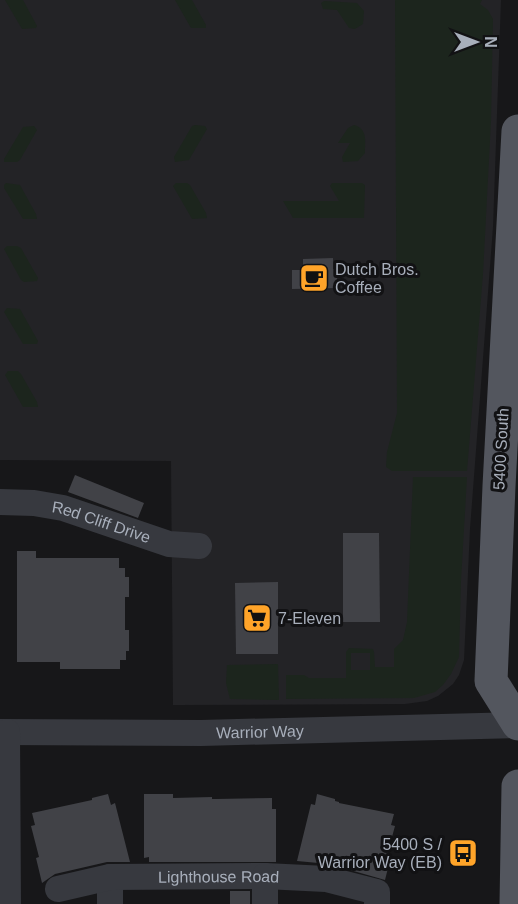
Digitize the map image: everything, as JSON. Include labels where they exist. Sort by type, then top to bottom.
[{"type":"main road","name":"5400 South","points":[[518,131],[491,681],[518,724]]},
{"type":"main road","points":[[516,904],[518,786]]},
{"type":"street","name":"Red Cliff Drive","points":[[0,502],[34,503],[63,508],[169,544],[199,546]]},
{"type":"street","name":"Warrior Way","points":[[4,732],[213,732],[518,724]]},
{"type":"street","points":[[4,732],[8,904]]},
{"type":"street","points":[[265,876],[265,904]]},
{"type":"street","name":"Lighthouse Road","points":[[58,889],[110,877],[265,876],[326,879],[377,898]]},
{"type":"street","points":[[110,877],[110,904]]},
{"type":"shaded area","points":[[0,0],[501,0],[493,227],[470,529],[464,660],[453,684],[438,696],[427,701],[405,704],[173,705],[171,461],[0,460]]},
{"type":"shaded area","points":[[5,0],[23,0],[36,28],[22,29]]},
{"type":"shaded area","points":[[175,0],[192,0],[206,28],[191,28]]},
{"type":"shaded area","points":[[395,0],[482,0],[480,4],[488,10],[493,19],[491,121],[483,274],[467,471],[392,471],[386,467],[387,452],[397,413]]},
{"type":"shaded area","points":[[324,1],[357,3],[364,11],[363,24],[355,29],[349,28],[337,10],[323,9],[321,3]]},
{"type":"shaded area","points":[[354,125],[364,132],[365,153],[358,161],[343,162],[342,157],[350,143],[338,143],[348,128]]},
{"type":"shaded area","points":[[34,126],[37,130],[20,160],[4,162],[23,127]]},
{"type":"shaded area","points":[[192,126],[205,126],[207,129],[189,160],[175,162],[174,157]]},
{"type":"shaded area","points":[[6,183],[20,185],[37,219],[23,219],[4,188]]},
{"type":"shaded area","points":[[176,183],[190,185],[207,218],[192,219],[173,186]]},
{"type":"shaded area","points":[[332,183],[362,183],[365,185],[364,218],[293,218],[283,201],[339,201],[330,186]]},
{"type":"shaded area","points":[[7,246],[21,248],[38,278],[37,281],[24,282],[21,280],[4,249]]},
{"type":"shaded area","points":[[7,308],[20,309],[38,341],[37,344],[23,344],[4,312]]},
{"type":"shaded area","points":[[8,371],[18,371],[21,374],[38,407],[23,407],[5,375]]},
{"type":"shaded area","points":[[413,477],[467,477],[459,657],[443,685],[435,692],[414,698],[286,699],[286,675],[304,675],[309,678],[346,678],[346,652],[349,648],[373,649],[375,667],[394,667],[394,649],[403,640],[407,622]],"holes":[[[351,653],[370,653],[370,670],[351,670]]]},
{"type":"shaded area","points":[[278,664],[279,700],[230,699],[226,683],[227,665]]},
{"type":"building","name":"Dutch Bros. Coffee","points":[[333,258],[333,269],[337,269],[337,288],[292,289],[292,270],[303,270],[303,259]]},
{"type":"building","points":[[75,475],[144,503],[138,518],[68,492]]},
{"type":"building","name":"7-Eleven","points":[[343,533],[379,533],[380,622],[343,622]]},
{"type":"building","points":[[17,551],[36,551],[36,558],[119,558],[119,568],[125,568],[125,577],[129,577],[129,597],[125,597],[125,630],[129,630],[129,651],[126,651],[126,660],[120,660],[120,669],[60,669],[60,662],[17,662]]},
{"type":"building","name":"7-Eleven","points":[[278,582],[278,654],[236,654],[235,583]]},
{"type":"building","points":[[108,794],[111,805],[115,803],[130,862],[107,862],[55,874],[42,883],[36,858],[39,857],[31,826],[35,825],[32,813],[92,800],[92,798]]},
{"type":"building","points":[[144,794],[173,794],[173,798],[272,798],[272,809],[276,809],[276,862],[149,862],[149,857],[144,858]]},
{"type":"building","points":[[317,794],[335,799],[339,803],[394,814],[391,825],[395,826],[386,859],[390,860],[385,880],[329,864],[297,861],[311,804],[315,805]]},
{"type":"building","points":[[230,891],[250,891],[250,904],[230,904]]},
{"type":"place","name":"Dutch Bros. Coffee","points":[[314,278]]},
{"type":"place","name":"7-Eleven","points":[[257,618]]},
{"type":"place","name":"5400 S / Warrior Way (EB)","points":[[463,853]]}]
